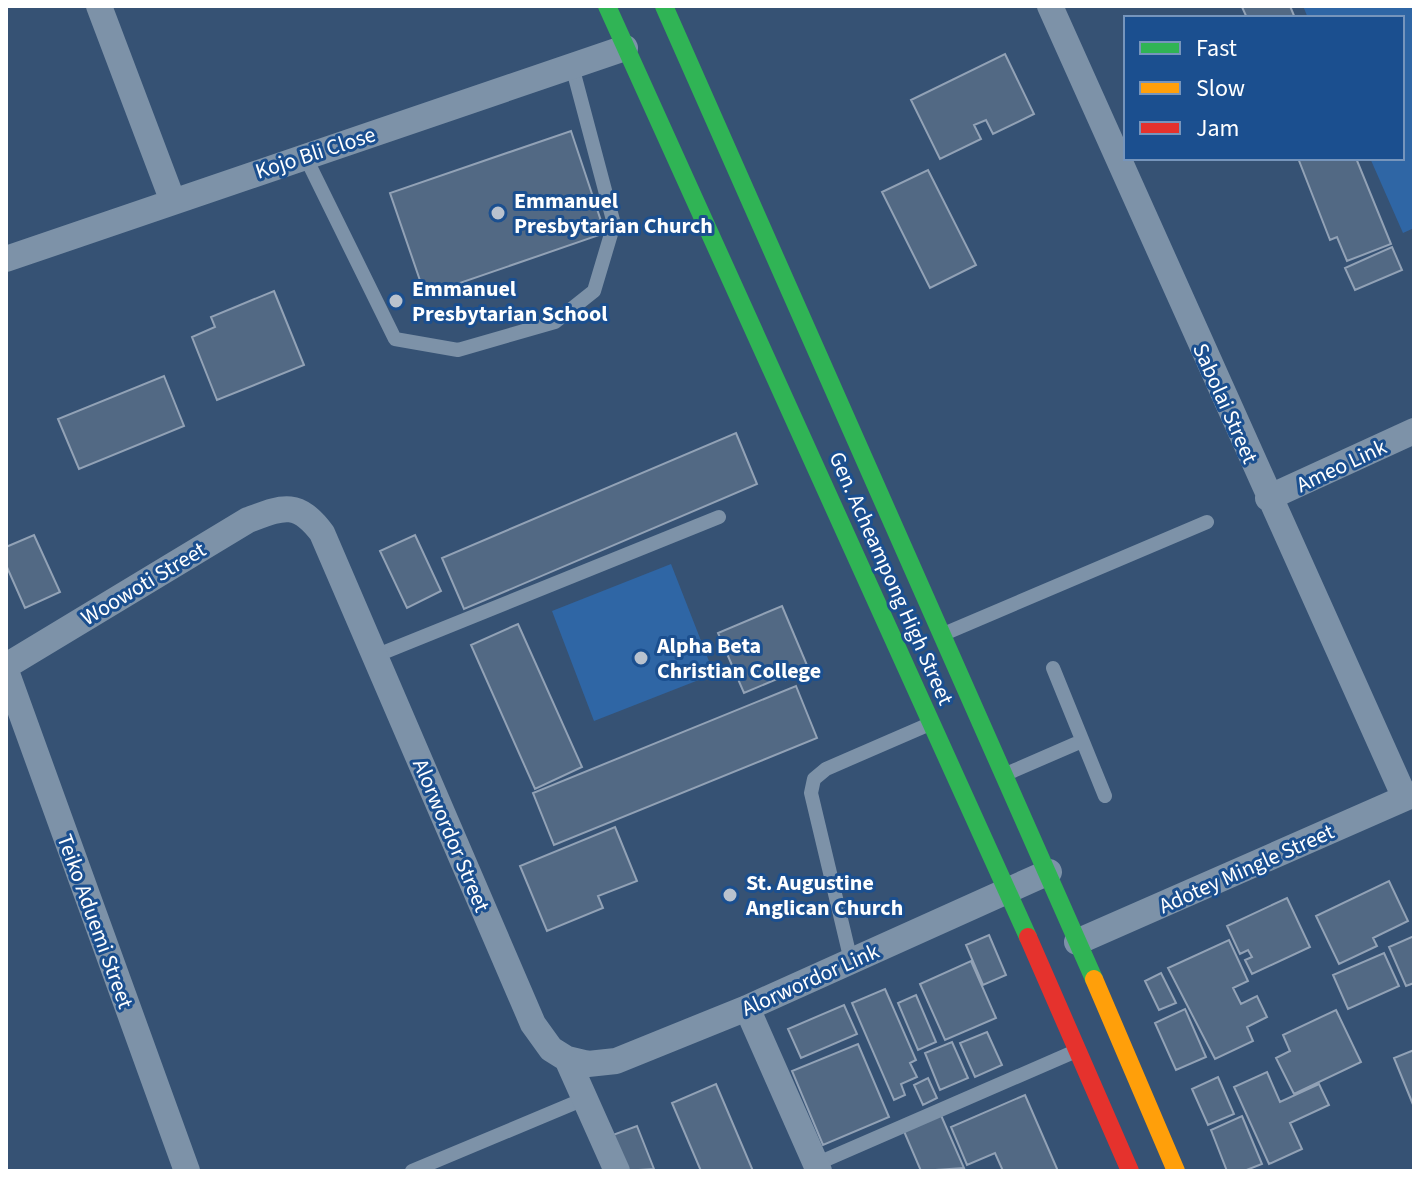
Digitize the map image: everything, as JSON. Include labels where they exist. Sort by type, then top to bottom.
[{"type":"main road","name":"Gen. Acheampong High Street","points":[[607,6],[1008,891],[1130,1171]]},
{"type":"main road","name":"Gen. Acheampong High Street","points":[[664,6],[1006,774],[1176,1171]]},
{"type":"street","points":[[99,6],[172,199]]},
{"type":"street","name":"Sabolai Street","points":[[1050,6],[1268,498],[1410,796]]},
{"type":"street","name":"Kojo Bli Close","points":[[6,259],[172,199],[625,48]]},
{"type":"street","name":"Ameo Link","points":[[1268,498],[1414,431]]},
{"type":"street","name":"Alorwordor Street","points":[[283,507],[307,513],[322,533],[533,1024],[551,1049],[567,1059],[617,1171]]},
{"type":"street","name":"Woowoti Street","points":[[6,668],[248,520],[283,507]]},
{"type":"street","name":"Teiko Aduemi Street","points":[[6,668],[187,1171]]},
{"type":"street","name":"Adotey Mingle Street","points":[[1077,942],[1410,796]]},
{"type":"street","name":"Alorwordor Link","points":[[567,1059],[588,1064],[616,1061],[747,1008],[1049,872]]},
{"type":"street","points":[[747,1008],[817,1168]]},
{"type":"lane","points":[[305,156],[395,339],[458,350],[555,322],[594,291],[614,224],[572,66]]},
{"type":"lane","points":[[375,656],[719,517]]},
{"type":"lane","points":[[944,634],[1207,522]]},
{"type":"lane","points":[[1053,668],[1105,796]]},
{"type":"lane","points":[[851,961],[811,793],[814,779],[826,769],[932,723]]},
{"type":"lane","points":[[1006,774],[1082,741]]},
{"type":"lane","points":[[817,1168],[1077,1050]]},
{"type":"lane","points":[[412,1171],[584,1099]]},
{"type":"shaded area","points":[[1303,6],[1414,6],[1414,228],[1403,233],[1371,160],[1404,160],[1404,16],[1307,16]]},
{"type":"shaded area","points":[[671,564],[714,674],[594,721],[552,611]]},
{"type":"building","points":[[1290,6],[1294,16],[1246,16],[1242,7]]},
{"type":"building","points":[[1005,54],[1034,114],[993,134],[986,120],[974,125],[981,139],[940,159],[911,100]]},
{"type":"building","name":"Emmanuel Presbytarian Church","points":[[571,131],[605,233],[425,295],[390,193]]},
{"type":"building","points":[[1299,160],[1357,160],[1391,244],[1347,261],[1337,237],[1330,240]]},
{"type":"building","points":[[928,170],[976,265],[930,288],[882,192]]},
{"type":"building","points":[[1392,247],[1402,270],[1355,290],[1345,268]]},
{"type":"building","points":[[274,291],[304,365],[217,400],[192,337],[215,327],[211,317]]},
{"type":"building","points":[[164,376],[184,426],[79,469],[58,419]]},
{"type":"building","points":[[736,433],[757,484],[464,609],[442,558]]},
{"type":"building","points":[[34,535],[60,592],[25,608],[6,565],[6,547]]},
{"type":"building","points":[[415,535],[441,591],[407,608],[380,551]]},
{"type":"building","points":[[782,606],[809,670],[786,680],[784,676],[744,693],[718,633]]},
{"type":"building","points":[[518,624],[582,767],[535,789],[471,645]]},
{"type":"building","points":[[796,686],[817,738],[554,845],[533,793]]},
{"type":"building","points":[[615,827],[637,881],[598,896],[603,908],[547,931],[520,866]]},
{"type":"building","points":[[1389,881],[1408,921],[1373,938],[1377,946],[1339,964],[1316,916]]},
{"type":"building","points":[[1287,898],[1310,947],[1252,974],[1245,960],[1252,957],[1248,950],[1240,954],[1227,926]]},
{"type":"building","points":[[989,935],[1006,975],[983,985],[966,945]]},
{"type":"building","points":[[1414,936],[1414,983],[1406,986],[1389,947]]},
{"type":"building","points":[[1229,940],[1248,981],[1233,988],[1241,1004],[1257,996],[1267,1017],[1247,1027],[1253,1041],[1215,1059],[1168,968]]},
{"type":"building","points":[[1384,953],[1399,986],[1348,1009],[1333,975]]},
{"type":"building","points":[[971,961],[996,1018],[945,1040],[920,984]]},
{"type":"building","points":[[1161,973],[1176,1003],[1159,1010],[1145,981]]},
{"type":"building","points":[[885,989],[916,1060],[910,1063],[917,1077],[901,1084],[905,1095],[894,1100],[852,1003]]},
{"type":"building","points":[[916,995],[936,1042],[918,1050],[898,1003]]},
{"type":"building","points":[[844,1005],[857,1034],[801,1058],[788,1029]]},
{"type":"building","points":[[1185,1009],[1206,1057],[1176,1070],[1155,1023]]},
{"type":"building","points":[[1336,1010],[1361,1062],[1294,1094],[1276,1058],[1290,1051],[1283,1035]]},
{"type":"building","points":[[987,1032],[1002,1065],[975,1077],[960,1043]]},
{"type":"building","points":[[952,1042],[968,1078],[940,1090],[925,1053]]},
{"type":"building","points":[[858,1044],[889,1117],[823,1145],[792,1071]]},
{"type":"building","points":[[1414,1050],[1414,1107],[1394,1058]]},
{"type":"building","points":[[1267,1072],[1280,1102],[1319,1084],[1329,1105],[1290,1123],[1302,1149],[1269,1164],[1234,1087]]},
{"type":"building","points":[[1218,1077],[1234,1114],[1208,1125],[1192,1089]]},
{"type":"building","points":[[928,1078],[937,1098],[923,1105],[914,1085]]},
{"type":"building","points":[[716,1084],[753,1171],[701,1171],[672,1103]]},
{"type":"building","points":[[1025,1095],[1058,1171],[1003,1171],[995,1153],[967,1165],[951,1127]]},
{"type":"building","points":[[940,1113],[964,1168],[921,1171],[903,1129]]},
{"type":"building","points":[[1242,1116],[1262,1164],[1244,1171],[1227,1171],[1211,1130]]},
{"type":"building","points":[[637,1126],[654,1169],[623,1171],[610,1136]]},
{"type":"traffic: fast","points":[[607,6],[1028,937]]},
{"type":"traffic: fast","points":[[664,6],[1094,979]]},
{"type":"traffic: slow","points":[[1094,979],[1176,1171]]},
{"type":"traffic: jam","points":[[1028,937],[1130,1171]]},
{"type":"place","name":"Emmanuel Presbytarian Church","points":[[498,213]]},
{"type":"place","name":"Emmanuel Presbytarian School","points":[[396,301]]},
{"type":"place","name":"Alpha Beta Christian College","points":[[641,658]]},
{"type":"place","name":"St. Augustine Anglican Church","points":[[730,895]]}]
